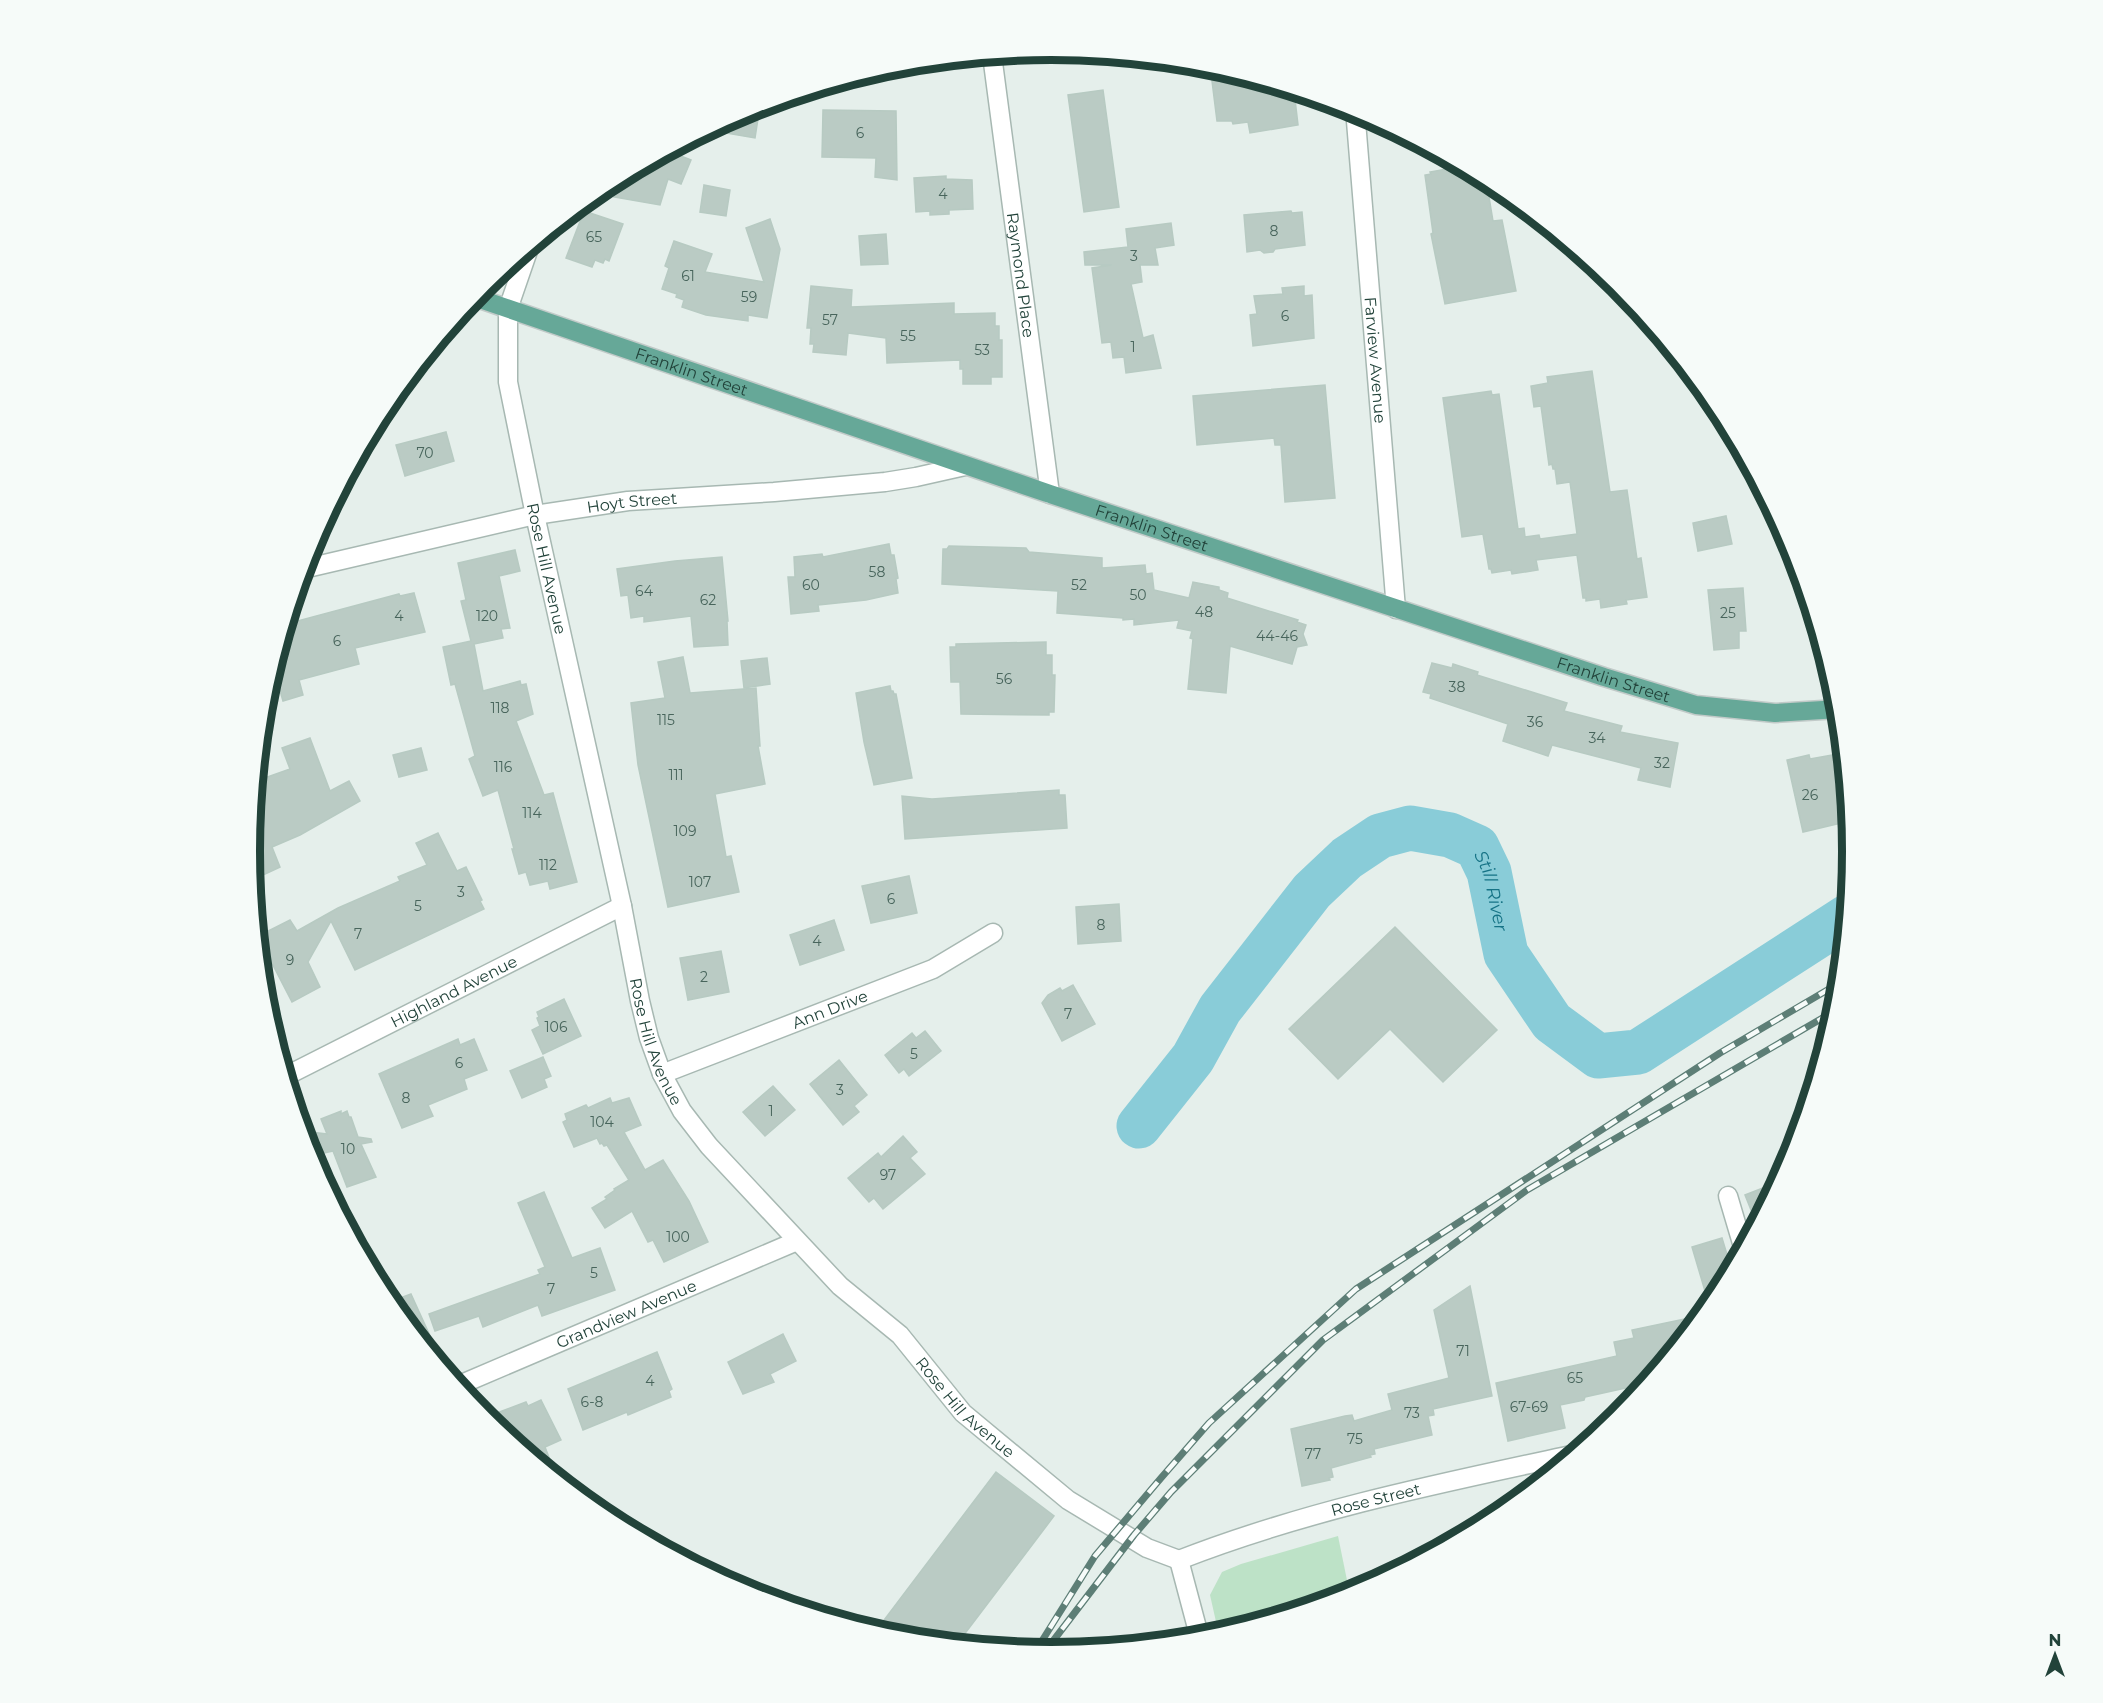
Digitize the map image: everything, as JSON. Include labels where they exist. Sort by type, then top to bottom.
[{"type":"main road","name":"Franklin Street","points":[[484,301],[965,466],[1396,609],[1696,705],[1775,713],[1830,710]]},
{"type":"street","name":"Raymond Place","points":[[993,63],[1050,494]]},
{"type":"street","name":"Farview Avenue","points":[[1356,121],[1396,609]]},
{"type":"street","name":"Rose Hill Avenue","points":[[524,261],[508,309],[508,382],[535,515],[622,906],[640,1001],[649,1038],[662,1074],[682,1111],[709,1146],[840,1286],[900,1335],[963,1413],[1068,1500],[1147,1548],[1179,1560]]},
{"type":"street","name":"Hoyt Street","points":[[314,566],[535,515],[628,501],[885,482],[965,466]]},
{"type":"street","name":"Highland Avenue","points":[[292,1073],[622,906]]},
{"type":"street","name":"Ann Drive","points":[[662,1074],[933,969],[993,933]]},
{"type":"street","points":[[1728,1196],[1741,1240]]},
{"type":"street","name":"Grandview Avenue","points":[[465,1383],[797,1241]]},
{"type":"street","name":"Rose Street","points":[[1179,1560],[1283,1524],[1410,1489],[1560,1457]]},
{"type":"street","points":[[1179,1560],[1197,1629]]},
{"type":"green space","points":[[1338,1536],[1348,1585],[1306,1601],[1217,1625],[1210,1595],[1222,1572],[1241,1564]]},
{"type":"building","points":[[1211,76],[1295,99],[1298,125],[1250,133],[1248,122],[1233,124],[1232,121],[1217,121]]},
{"type":"building","points":[[1103,90],[1119,207],[1084,212],[1068,95]]},
{"type":"building","points":[[823,110],[896,111],[897,180],[875,177],[876,158],[822,157]]},
{"type":"building","points":[[758,116],[755,138],[722,132]]},
{"type":"building","points":[[677,155],[691,160],[681,184],[668,179],[660,205],[614,197],[616,190],[641,175],[647,177],[650,170]]},
{"type":"building","points":[[1451,168],[1488,191],[1493,221],[1502,220],[1516,291],[1445,304],[1431,234],[1433,233],[1425,175],[1431,174],[1430,172]]},
{"type":"building","points":[[946,176],[946,179],[972,180],[973,209],[949,210],[949,214],[930,215],[930,211],[916,212],[914,178]]},
{"type":"building","points":[[704,185],[730,190],[726,216],[700,212]]},
{"type":"building","points":[[1291,211],[1292,213],[1302,212],[1305,245],[1275,249],[1273,252],[1264,253],[1260,250],[1247,252],[1244,215]]},
{"type":"building","points":[[586,212],[623,224],[609,261],[605,259],[603,263],[595,260],[592,267],[566,258],[583,215]]},
{"type":"building","points":[[770,219],[780,249],[767,318],[748,315],[748,321],[706,315],[682,307],[684,300],[676,297],[677,294],[662,289],[669,268],[665,266],[674,241],[712,254],[705,272],[764,282],[746,228]]},
{"type":"building","points":[[1171,223],[1174,245],[1155,248],[1158,265],[1140,265],[1142,282],[1131,284],[1143,338],[1153,335],[1161,368],[1126,373],[1124,357],[1113,358],[1111,342],[1102,343],[1092,268],[1112,265],[1085,265],[1084,252],[1128,247],[1126,229]]},
{"type":"building","points":[[886,234],[888,264],[861,265],[859,236]]},
{"type":"building","points":[[811,286],[852,290],[851,307],[954,303],[954,314],[995,313],[995,326],[999,326],[999,340],[1002,340],[1002,377],[991,377],[991,384],[963,384],[963,369],[960,369],[960,360],[887,363],[886,338],[848,333],[846,355],[813,352],[814,344],[810,344],[811,328],[807,328]]},
{"type":"building","points":[[1304,286],[1304,296],[1312,295],[1314,338],[1253,346],[1250,315],[1257,314],[1254,296],[1283,294],[1282,288]]},
{"type":"building","points":[[1592,371],[1610,492],[1627,490],[1637,559],[1641,558],[1647,597],[1626,600],[1627,604],[1601,608],[1600,599],[1586,601],[1586,598],[1583,598],[1577,555],[1536,560],[1538,570],[1512,574],[1511,570],[1492,573],[1489,569],[1483,534],[1462,537],[1443,398],[1491,391],[1492,395],[1499,394],[1518,529],[1524,528],[1525,537],[1539,535],[1540,539],[1577,534],[1570,482],[1557,484],[1555,469],[1552,464],[1549,465],[1541,406],[1534,407],[1531,386],[1548,383],[1547,377]]},
{"type":"building","points":[[1325,385],[1335,498],[1285,502],[1281,445],[1275,445],[1274,438],[1197,445],[1193,396]]},
{"type":"building","points":[[446,432],[454,461],[405,476],[396,445]]},
{"type":"building","points":[[1726,516],[1732,544],[1698,551],[1693,523]]},
{"type":"building","points":[[889,544],[891,555],[894,555],[898,593],[866,600],[818,605],[819,611],[791,614],[788,577],[795,577],[794,557],[822,554],[823,557]]},
{"type":"building","points":[[949,546],[1026,548],[1029,552],[1102,558],[1102,568],[1145,565],[1146,574],[1152,573],[1154,590],[1189,598],[1193,582],[1219,587],[1219,590],[1228,593],[1227,598],[1298,620],[1297,622],[1306,625],[1303,634],[1307,645],[1297,647],[1292,664],[1230,646],[1226,693],[1188,689],[1192,631],[1177,628],[1179,620],[1134,625],[1134,619],[1123,620],[1123,618],[1057,613],[1058,591],[942,584],[943,549]]},
{"type":"building","points":[[515,550],[520,571],[499,576],[510,628],[501,629],[503,638],[474,644],[483,691],[520,681],[521,685],[526,684],[533,714],[516,721],[544,795],[553,793],[577,882],[550,889],[548,881],[530,885],[526,872],[519,874],[498,790],[483,796],[469,759],[475,756],[455,684],[451,685],[443,647],[471,641],[461,601],[466,600],[458,563]]},
{"type":"building","points":[[722,557],[728,645],[694,647],[691,616],[644,622],[644,616],[631,618],[628,595],[621,596],[617,569]]},
{"type":"building","points":[[1743,588],[1746,631],[1739,631],[1739,648],[1714,650],[1708,590]]},
{"type":"building","points":[[414,593],[425,632],[355,648],[359,664],[299,680],[303,695],[283,701],[277,688],[295,622],[399,594],[400,596]]},
{"type":"building","points":[[1046,642],[1046,655],[1052,655],[1052,675],[1055,675],[1054,712],[1049,712],[1049,715],[961,714],[960,682],[951,682],[950,647],[956,647],[956,644]]},
{"type":"building","points":[[683,657],[690,693],[756,688],[760,746],[758,746],[765,784],[715,794],[726,857],[731,856],[739,892],[668,907],[638,765],[631,703],[665,698],[658,662]]},
{"type":"building","points":[[767,658],[770,684],[744,688],[741,661]]},
{"type":"building","points":[[1432,663],[1452,668],[1453,664],[1478,672],[1477,675],[1567,703],[1564,711],[1622,726],[1620,732],[1678,743],[1670,787],[1638,780],[1641,768],[1552,745],[1548,756],[1503,741],[1508,724],[1430,698],[1431,694],[1423,692]]},
{"type":"building","points":[[890,686],[891,691],[896,694],[912,778],[874,785],[856,693]]},
{"type":"building","points":[[310,738],[330,791],[349,781],[360,801],[300,835],[272,847],[280,867],[261,876],[264,778],[290,769],[282,748]]},
{"type":"building","points":[[421,748],[427,770],[399,777],[393,755]]},
{"type":"building","points":[[1837,754],[1842,823],[1803,832],[1787,760],[1809,755],[1810,759]]},
{"type":"building","points":[[1059,790],[1059,795],[1065,795],[1067,828],[905,839],[902,796],[932,799]]},
{"type":"building","points":[[438,833],[457,871],[466,867],[484,909],[355,970],[331,921],[308,962],[320,987],[292,1002],[267,953],[265,935],[269,933],[268,931],[290,920],[297,931],[338,908],[400,881],[398,877],[427,865],[416,843]]},
{"type":"building","points":[[909,876],[917,913],[871,923],[862,886]]},
{"type":"building","points":[[1119,904],[1121,941],[1078,944],[1076,907]]},
{"type":"building","points":[[834,920],[844,950],[800,965],[790,935]]},
{"type":"building","points":[[1395,927],[1497,1030],[1443,1082],[1390,1029],[1338,1079],[1289,1029]]},
{"type":"building","points":[[721,951],[729,992],[688,1000],[680,958]]},
{"type":"building","points":[[1073,985],[1095,1024],[1062,1041],[1042,1003],[1048,995],[1060,988],[1062,991]]},
{"type":"building","points":[[564,999],[581,1036],[543,1054],[532,1030],[540,1026],[537,1012]]},
{"type":"building","points":[[925,1031],[941,1051],[909,1076],[904,1069],[899,1073],[885,1055],[912,1033],[916,1038]]},
{"type":"building","points":[[458,1039],[460,1045],[474,1039],[487,1070],[464,1079],[467,1089],[428,1105],[433,1116],[402,1128],[379,1074]]},
{"type":"building","points":[[543,1057],[551,1076],[544,1079],[547,1087],[522,1098],[510,1071]]},
{"type":"building","points":[[839,1060],[867,1095],[854,1106],[859,1112],[843,1125],[810,1084]]},
{"type":"building","points":[[773,1086],[795,1110],[765,1136],[743,1112]]},
{"type":"building","points":[[610,1098],[612,1103],[629,1098],[641,1125],[624,1132],[645,1170],[663,1160],[689,1201],[708,1242],[664,1262],[653,1240],[648,1242],[632,1211],[605,1228],[592,1208],[607,1199],[605,1197],[614,1189],[629,1180],[607,1145],[600,1144],[597,1138],[574,1147],[563,1122],[567,1120],[565,1114],[586,1105],[588,1108]]},
{"type":"building","points":[[347,1111],[358,1137],[371,1139],[372,1142],[361,1144],[376,1177],[347,1187],[333,1151],[320,1154],[312,1132],[327,1134],[321,1119]]},
{"type":"building","points":[[903,1136],[917,1152],[910,1158],[925,1174],[883,1209],[874,1198],[869,1202],[848,1178],[878,1153],[881,1157]]},
{"type":"building","points":[[1768,1186],[1753,1216],[1745,1195]]},
{"type":"building","points":[[544,1192],[572,1258],[600,1248],[615,1290],[542,1316],[538,1305],[483,1327],[479,1316],[435,1331],[429,1314],[540,1274],[538,1270],[545,1267],[518,1203]]},
{"type":"building","points":[[1722,1238],[1729,1260],[1706,1296],[1692,1247]]},
{"type":"building","points":[[1470,1286],[1492,1396],[1433,1409],[1434,1415],[1428,1416],[1432,1435],[1374,1449],[1375,1454],[1370,1455],[1371,1457],[1331,1468],[1333,1477],[1329,1478],[1330,1480],[1302,1486],[1291,1429],[1352,1415],[1354,1421],[1392,1410],[1388,1394],[1449,1378],[1434,1310]]},
{"type":"building","points":[[411,1294],[435,1347],[424,1333],[399,1299]]},
{"type":"building","points":[[1690,1318],[1635,1386],[1560,1405],[1565,1428],[1508,1441],[1496,1383],[1617,1356],[1614,1342],[1634,1338],[1632,1330]]},
{"type":"building","points":[[783,1334],[796,1361],[770,1374],[774,1382],[743,1394],[728,1362]]},
{"type":"building","points":[[657,1352],[672,1389],[669,1391],[671,1397],[583,1430],[568,1389]]},
{"type":"building","points":[[541,1400],[561,1440],[545,1447],[552,1464],[495,1414],[526,1402],[528,1406]]},
{"type":"building","points":[[996,1472],[1054,1516],[962,1637],[881,1624]]},
{"type":"waterway","name":"Still River","points":[[1139,1126],[1193,1058],[1220,1009],[1312,891],[1347,858],[1380,836],[1410,828],[1450,835],[1477,847],[1489,872],[1506,954],[1552,1022],[1598,1056],[1638,1052],[1839,922]]},
{"type":"railway","points":[[1041,1643],[1095,1556],[1209,1423],[1356,1289],[1720,1053],[1831,988]]},
{"type":"railway","points":[[1052,1643],[1134,1535],[1171,1492],[1323,1340],[1527,1190],[1826,1016]]}]
